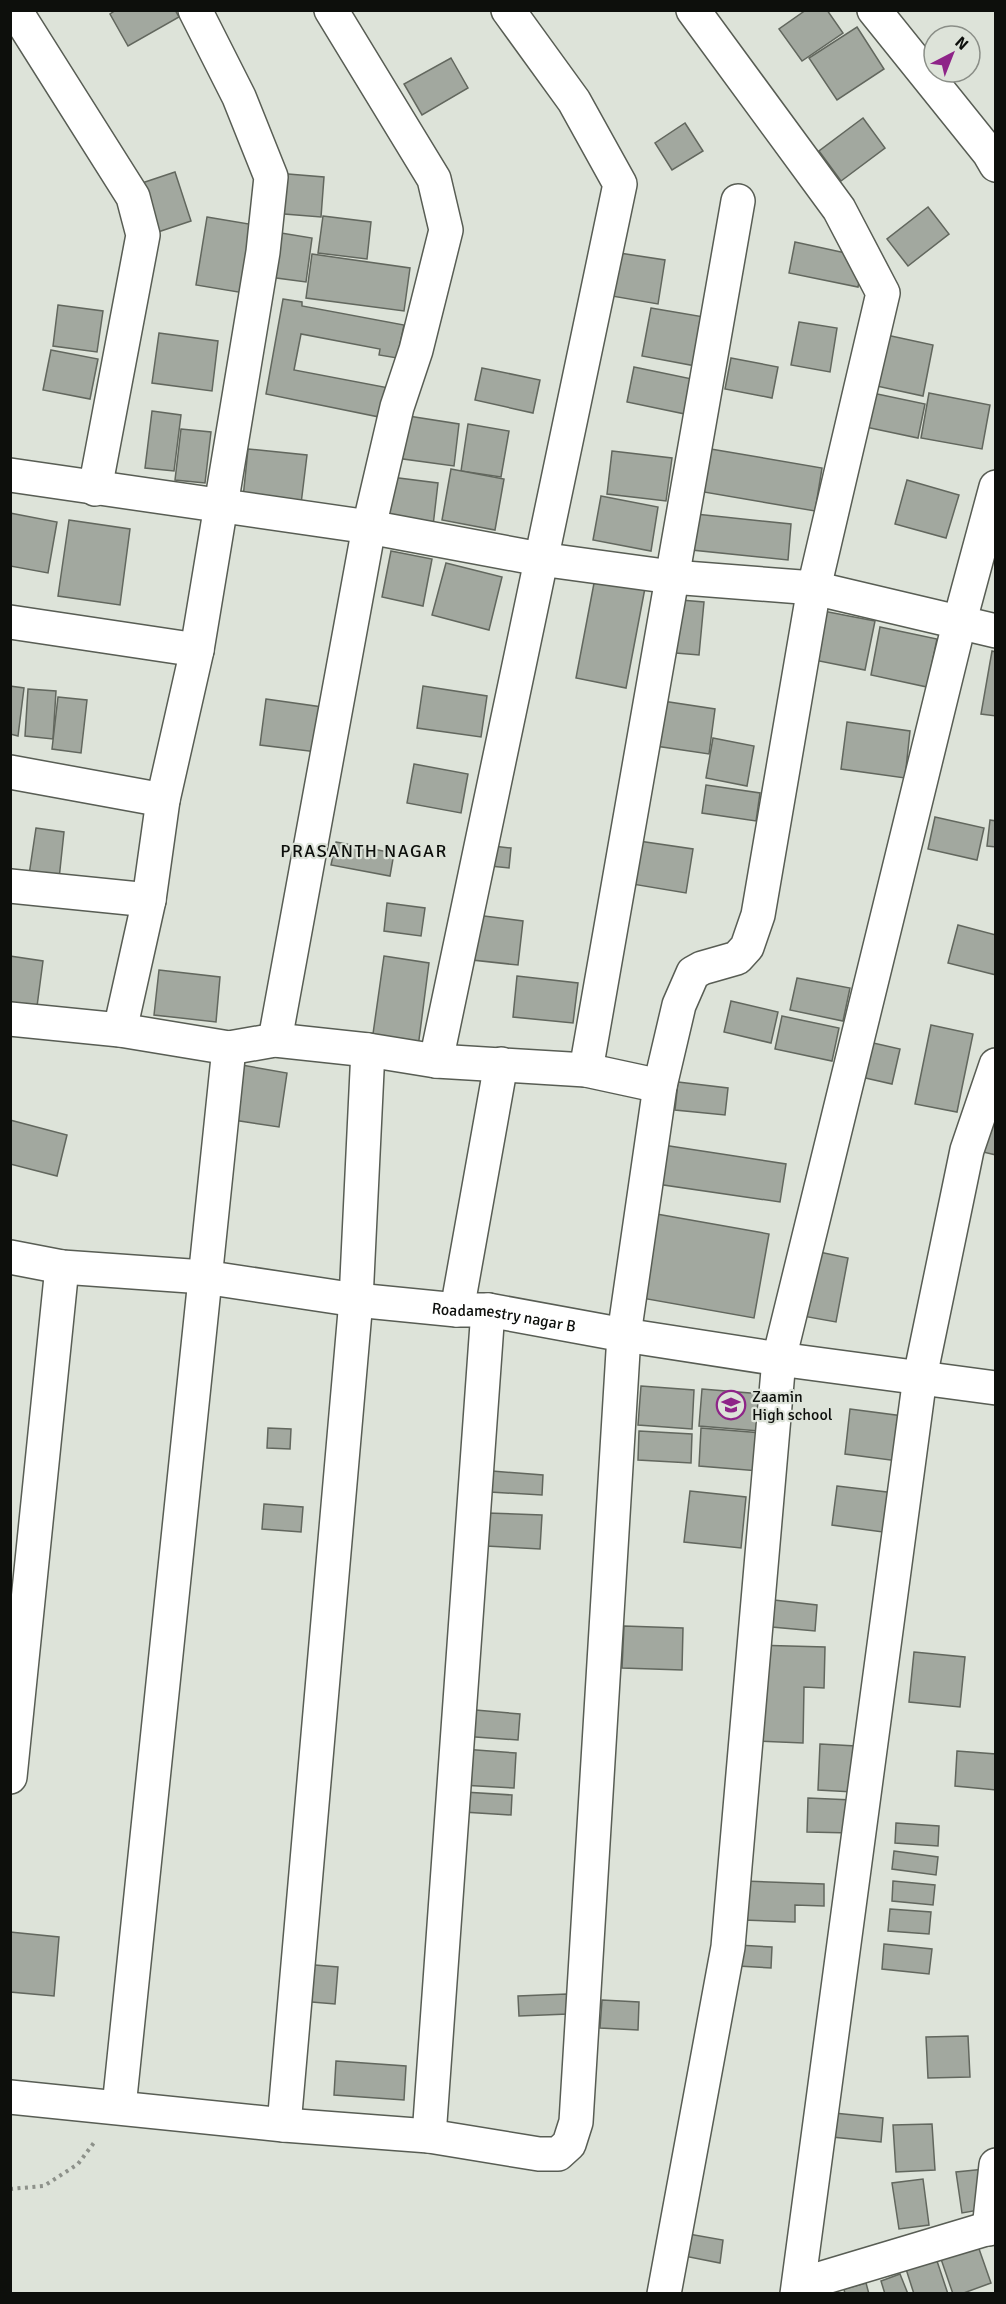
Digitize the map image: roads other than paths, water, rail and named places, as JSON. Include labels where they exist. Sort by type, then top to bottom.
[{"type":"street","points":[[15,10],[133,197],[143,235],[95,489]]},
{"type":"street","points":[[120,1030],[149,900],[164,800],[196,650],[263,252],[271,177],[239,97],[195,10]]},
{"type":"street","points":[[275,1040],[369,527],[397,407],[416,350],[446,230],[434,179],[331,10]]},
{"type":"street","points":[[436,1060],[620,184],[574,101],[508,10]]},
{"type":"street","points":[[10,2097],[284,2125],[429,2136],[539,2154],[558,2154],[569,2144],[576,2122],[624,1335],[660,1086],[680,1005],[693,973],[702,968],[737,958],[747,947],[758,915],[814,588],[884,292],[839,209],[693,10]]},
{"type":"street","points":[[874,10],[993,156]]},
{"type":"street","points":[[586,1070],[738,201]]},
{"type":"street","points":[[10,475],[369,527],[540,559],[672,577],[814,588],[996,631]]},
{"type":"street","points":[[664,2294],[728,1947],[779,1359],[959,624],[996,488]]},
{"type":"street","points":[[10,622],[196,650]]},
{"type":"street","points":[[10,772],[164,800]]},
{"type":"street","points":[[10,886],[149,900]]},
{"type":"street","points":[[10,1019],[120,1030],[229,1048],[275,1040],[436,1060],[586,1070],[660,1086]]},
{"type":"street","points":[[119,2107],[229,1048]]},
{"type":"street","points":[[284,2125],[356,1300],[368,1050]]},
{"type":"street","points":[[429,2136],[473,1310],[501,1064]]},
{"type":"street","points":[[996,1065],[967,1150],[920,1377],[798,2289],[992,2228],[996,2165]]},
{"type":"street","name":"Roadamestry nagar B","points":[[10,1257],[62,1267],[204,1278],[356,1300],[473,1310],[779,1359],[996,1388]]},
{"type":"street","points":[[10,1777],[62,1267]]},
{"type":"place","name":"Zaamin High school","points":[[731,1405]]},
{"type":"district","name":"PRASANTH NAGAR","points":[[364,851]]}]
